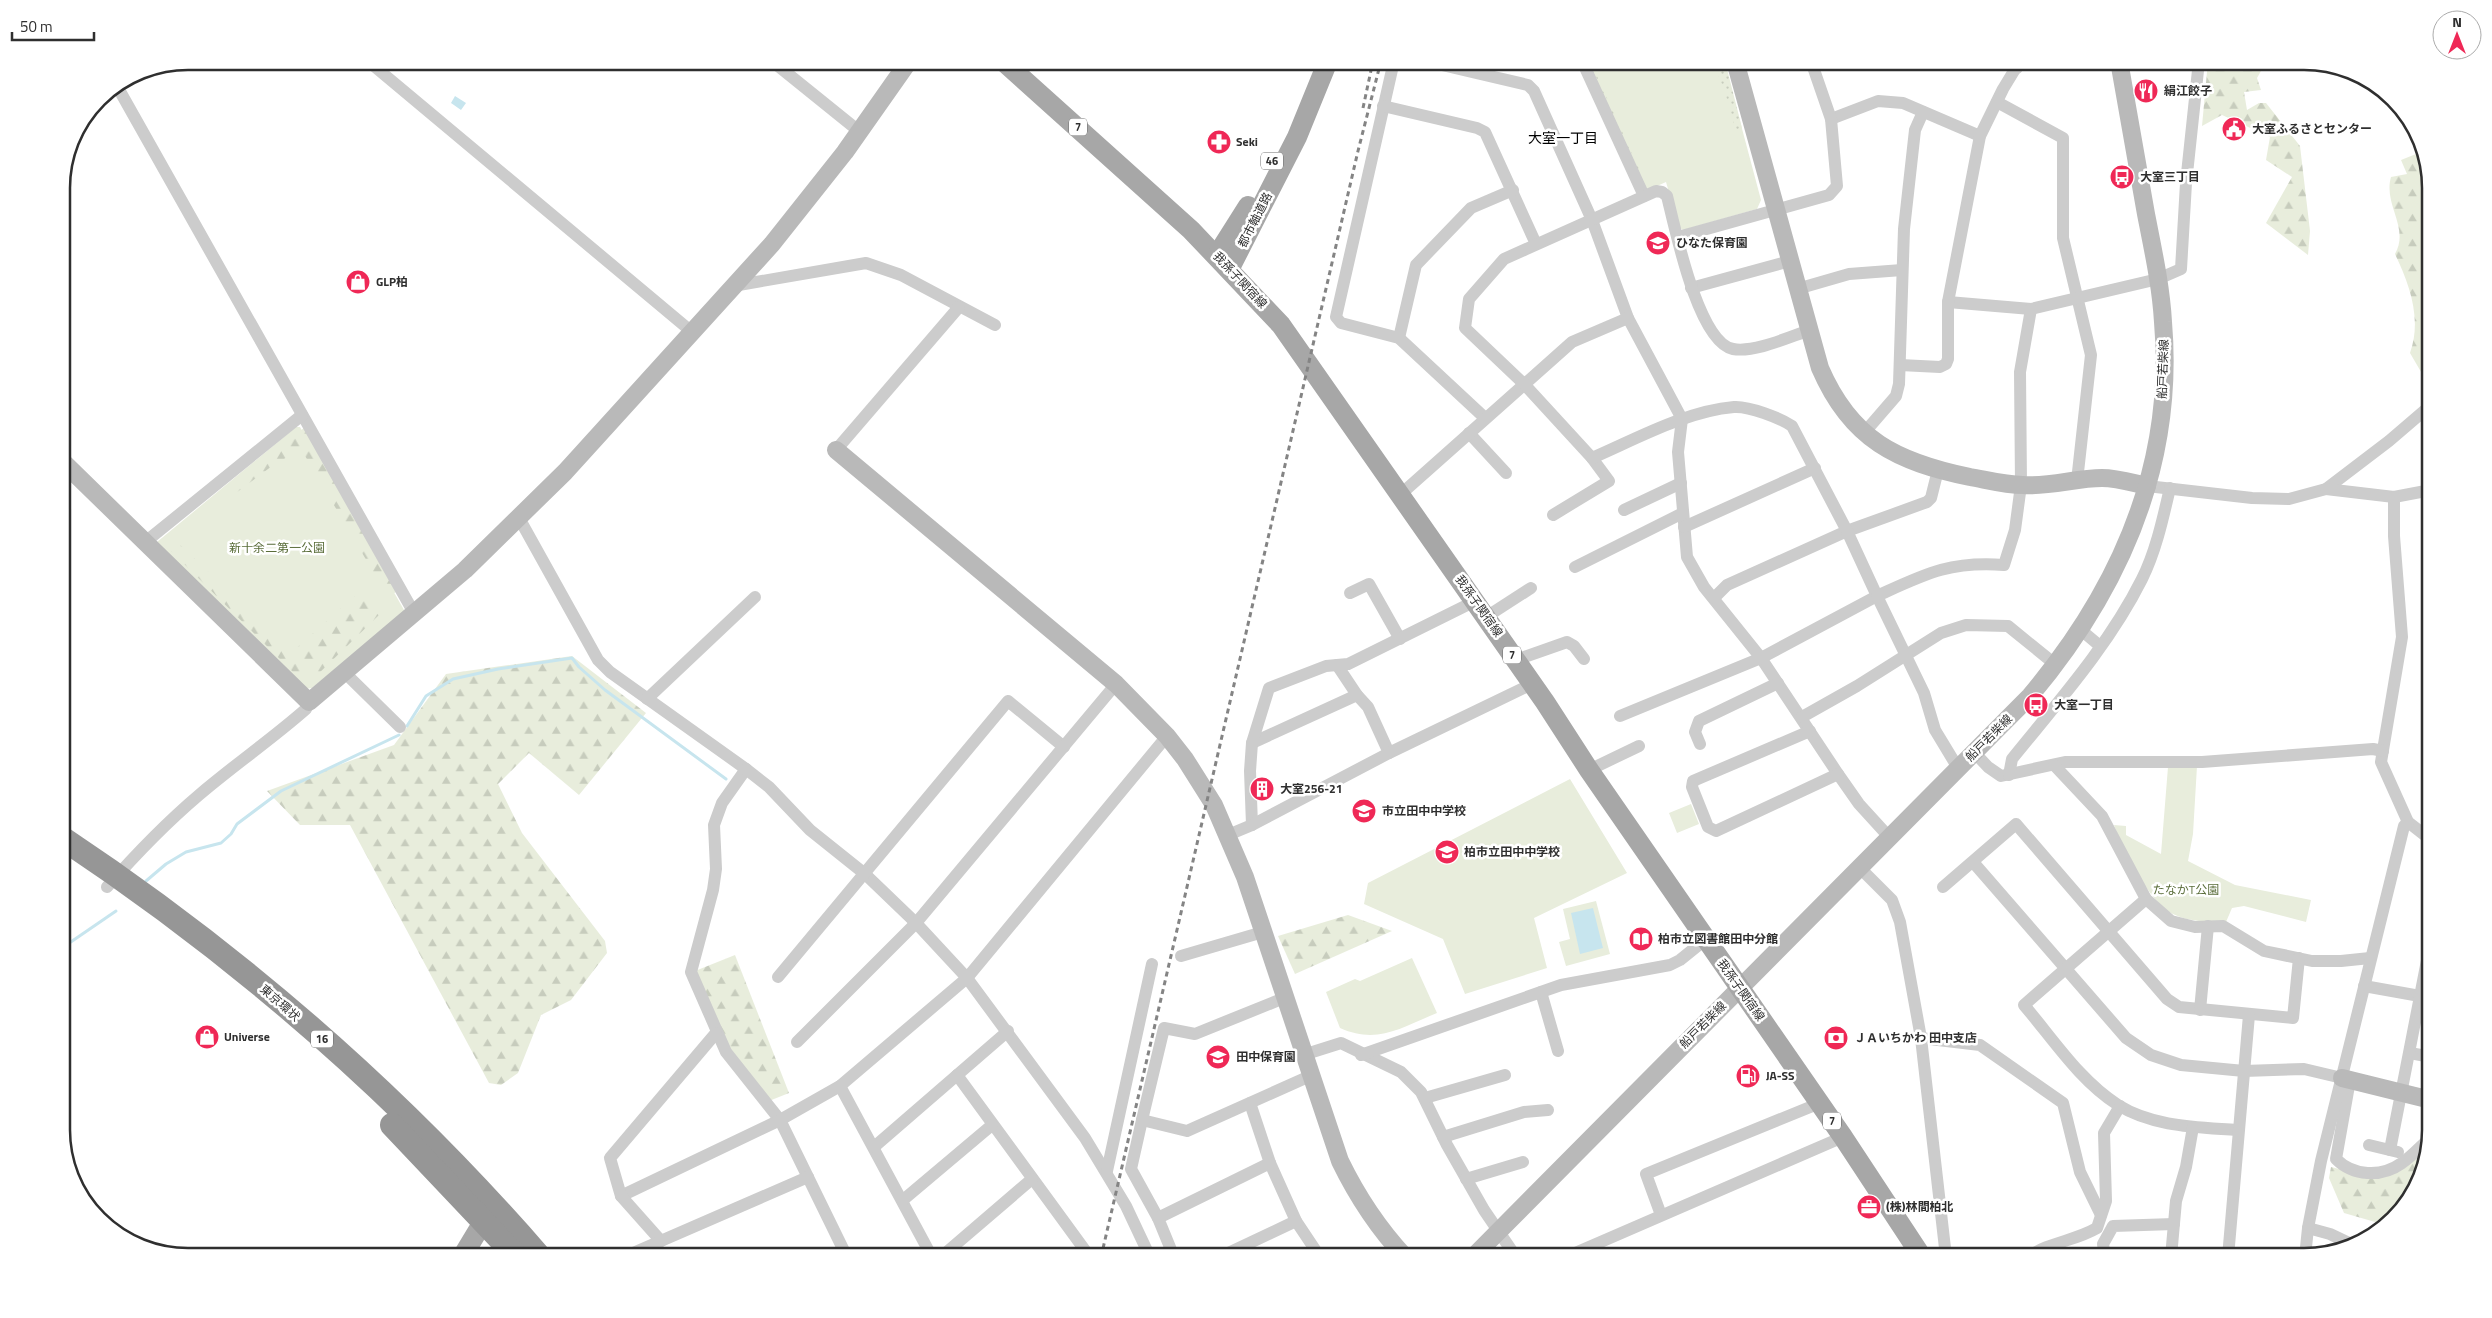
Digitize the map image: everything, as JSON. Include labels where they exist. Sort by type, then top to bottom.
[{"type":"highway","name":"東京環状","points":[[70,845],[112,881],[252,978],[310,1028],[420,1130],[489,1212],[511,1248]]},
{"type":"highway","name":"東京環状","points":[[70,860],[112,881]]},
{"type":"highway","name":"東京環状","points":[[489,1212],[530,1248]]},
{"type":"main road","name":"我孫子関宿線","points":[[1013,70],[1223,262],[1281,325],[1516,660],[1589,770],[1820,1103],[1916,1248]]},
{"type":"main road","name":"都市軸道路","points":[[1223,262],[1295,114],[1313,70]]},
{"type":"main road","name":"都市軸道路","points":[[1223,262],[1297,137],[1324,70]]},
{"type":"main road","points":[[467,1248],[489,1212]]},
{"type":"street","points":[[379,70],[692,332]]},
{"type":"street","points":[[783,70],[860,132]]},
{"type":"street","points":[[112,881],[168,822],[201,793],[274,738],[306,708],[309,702],[465,570],[565,472],[794,216],[860,132],[902,70]]},
{"type":"street","points":[[1392,70],[1336,317],[1341,323],[1399,338],[1485,418]]},
{"type":"street","points":[[1464,70],[1528,85],[1534,92],[1592,220],[1628,318],[1682,419],[1678,452],[1687,557],[1704,587],[1761,658],[1859,804],[1890,838]]},
{"type":"street","points":[[1586,70],[1644,196]]},
{"type":"street","points":[[1737,70],[1790,261],[1827,384],[1850,418],[1864,433],[1904,458],[1938,470],[2021,485],[2104,478],[2148,486],[2252,498],[2289,499],[2326,489],[2394,497],[2422,492]]},
{"type":"street","points":[[1678,236],[1829,196],[1834,191],[1836,186],[1831,119],[1814,70]]},
{"type":"street","points":[[1900,365],[1940,366],[1946,364],[1948,359],[1948,302],[1980,136],[2016,70]]},
{"type":"street","name":"船戸若柴線","points":[[1482,1248],[2030,696],[2056,666],[2081,630],[2110,580],[2138,517],[2148,486],[2160,425],[2164,383],[2164,322],[2121,70]]},
{"type":"street","points":[[1948,302],[2031,308],[2158,279],[2181,269],[2183,264],[2186,183],[2198,70]]},
{"type":"street","points":[[120,91],[414,613]]},
{"type":"street","points":[[1831,119],[1878,101],[1903,103],[1980,136]]},
{"type":"street","points":[[1997,102],[2063,138],[2063,238],[2091,355],[2077,481]]},
{"type":"street","points":[[1383,106],[1482,130],[1513,190],[1536,244]]},
{"type":"street","points":[[1864,433],[1896,396],[1899,384],[1902,270],[1915,130],[1923,112]]},
{"type":"street","points":[[1399,338],[1416,266],[1471,208],[1513,190]]},
{"type":"street","points":[[1553,516],[1609,481],[1592,458],[1525,384],[1464,328],[1473,293],[1504,259],[1644,196],[1656,191],[1662,192],[1666,196],[1678,236],[1695,302],[1716,338],[1732,349],[1749,350],[1810,330]]},
{"type":"street","points":[[1691,288],[1790,261]]},
{"type":"street","points":[[733,286],[866,263],[901,275],[995,325]]},
{"type":"street","points":[[1798,289],[1849,274],[1902,270]]},
{"type":"street","points":[[959,307],[836,450],[1116,684],[1167,736],[1197,777],[1214,805],[1228,835],[1263,932],[1328,1129],[1354,1189],[1374,1221],[1397,1248]]},
{"type":"street","points":[[1620,716],[1761,658],[1877,596],[1946,567],[1979,563],[2004,565],[2015,530],[2021,485],[2020,372],[2031,308]]},
{"type":"street","points":[[1400,494],[1572,342],[1628,318]]},
{"type":"street","points":[[1592,458],[1682,419],[1734,407],[1784,421],[1792,426],[1848,531],[1905,656],[1924,692],[1935,730],[1958,768]]},
{"type":"street","points":[[2326,489],[2389,441],[2422,412]]},
{"type":"street","points":[[144,543],[302,414]]},
{"type":"street","points":[[1469,433],[1506,474]]},
{"type":"street","points":[[1684,527],[1815,468]]},
{"type":"street","points":[[70,469],[309,702]]},
{"type":"street","points":[[1714,598],[1727,585],[1848,531],[1927,502],[1932,498],[1938,470]]},
{"type":"street","points":[[1624,510],[1681,483]]},
{"type":"street","points":[[2009,775],[2012,759],[2100,646],[2142,578],[2160,532],[2170,488]]},
{"type":"street","points":[[2394,497],[2394,536],[2402,638],[2381,762],[2408,822],[2422,833]]},
{"type":"street","points":[[1576,567],[1683,513]]},
{"type":"street","points":[[519,518],[598,660],[610,672],[769,787],[810,830],[865,874],[916,923],[967,978],[1008,1031],[1106,1171],[1145,1248]]},
{"type":"street","points":[[1350,593],[1369,584],[1400,639]]},
{"type":"street","points":[[1252,825],[1250,771],[1252,743],[1269,688],[1326,666],[1348,664],[1400,639],[1530,588]]},
{"type":"street","points":[[647,699],[755,597]]},
{"type":"street","points":[[1802,717],[1941,633],[1966,625],[1994,624],[2008,626],[2056,666]]},
{"type":"street","points":[[2081,630],[2100,646]]},
{"type":"street","points":[[1516,660],[1567,642],[1574,646],[1584,659]]},
{"type":"street","points":[[1337,665],[1357,695],[1368,707],[1389,753]]},
{"type":"street","points":[[344,672],[400,727]]},
{"type":"street","points":[[1700,744],[1695,732],[1699,721],[1778,683]]},
{"type":"street","points":[[797,1042],[916,923],[1116,684]]},
{"type":"street","points":[[1228,835],[1252,825],[1389,753],[1532,684]]},
{"type":"street","points":[[1252,743],[1357,695]]},
{"type":"street","points":[[778,977],[1008,701],[1064,747]]},
{"type":"street","points":[[1810,731],[1693,781],[1692,787],[1708,828],[1716,831],[1838,774]]},
{"type":"street","points":[[622,1196],[780,1120],[840,1086],[967,978],[1167,736]]},
{"type":"street","points":[[1589,770],[1638,746]]},
{"type":"street","points":[[1974,752],[1996,774],[2009,775],[2065,762],[2202,762],[2373,749],[2383,750]]},
{"type":"street","points":[[2054,765],[2102,816],[2146,899],[2171,921],[2195,927],[2223,926],[2264,951],[2299,958],[2341,961],[2370,958]]},
{"type":"street","points":[[746,769],[722,803],[714,825],[716,869],[691,972],[726,1052],[780,1120],[843,1248]]},
{"type":"street","points":[[2306,1248],[2308,1228],[2346,1079],[2370,958],[2404,826],[2408,822]]},
{"type":"street","points":[[1943,888],[2016,824],[2167,999],[2179,1007],[2293,1018],[2299,958]]},
{"type":"street","points":[[1973,862],[2126,1038],[2151,1055],[2181,1065],[2244,1071],[2304,1069],[2422,1098]]},
{"type":"street","points":[[1859,867],[1885,891],[1896,908],[1921,1038],[1945,1248]]},
{"type":"street","points":[[2146,899],[2065,968],[2024,1006],[2088,1081],[2120,1106],[2158,1121],[2193,1127],[2237,1130]]},
{"type":"street","points":[[2200,1010],[2208,926]]},
{"type":"street","points":[[1180,956],[1263,932]]},
{"type":"street","points":[[1361,1055],[1561,985],[1670,965],[1680,960],[1706,939]]},
{"type":"street","points":[[1106,1171],[1152,964]]},
{"type":"street","points":[[2364,986],[2422,997]]},
{"type":"street","points":[[1541,992],[1558,1051]]},
{"type":"street","points":[[1170,1248],[1158,1218],[1131,1169],[1164,1028],[1195,1034],[1284,998]]},
{"type":"street","points":[[2390,1150],[2410,1053],[2422,1012]]},
{"type":"street","points":[[2229,1248],[2237,1130],[2249,1015]]},
{"type":"street","points":[[874,1147],[1008,1031]]},
{"type":"street","points":[[661,1241],[622,1196],[610,1158],[716,1032]]},
{"type":"street","points":[[1921,1038],[1980,1045],[2063,1102],[2080,1172],[2101,1215]]},
{"type":"street","points":[[1303,1055],[1340,1043],[1361,1055],[1402,1072],[1421,1092],[1466,1178],[1497,1232],[1509,1248]]},
{"type":"street","points":[[2410,1053],[2422,1055]]},
{"type":"street","points":[[957,1075],[1083,1248]]},
{"type":"street","points":[[1424,1098],[1505,1075]]},
{"type":"street","points":[[1142,1120],[1187,1131],[1310,1076]]},
{"type":"street","points":[[2346,1079],[2336,1159],[2346,1169],[2373,1174],[2401,1164],[2421,1146]]},
{"type":"street","points":[[840,1086],[927,1248]]},
{"type":"street","points":[[1250,1103],[1270,1163],[1296,1221],[1314,1248]]},
{"type":"street","points":[[1661,1215],[1646,1174],[1820,1103]]},
{"type":"street","points":[[2040,1248],[2084,1236],[2097,1228],[2101,1222],[2101,1215],[2106,1201],[2104,1133],[2120,1106]]},
{"type":"street","points":[[1443,1137],[1524,1112],[1548,1110]]},
{"type":"street","points":[[903,1200],[992,1125]]},
{"type":"street","points":[[2172,1248],[2176,1201],[2186,1167],[2193,1127]]},
{"type":"street","points":[[1586,1248],[1843,1137]]},
{"type":"street","points":[[2369,1145],[2410,1156]]},
{"type":"street","points":[[1466,1178],[1523,1162]]},
{"type":"street","points":[[1158,1218],[1270,1163]]},
{"type":"street","points":[[645,1248],[808,1177]]},
{"type":"street","points":[[952,1248],[1032,1180]]},
{"type":"street","points":[[1239,1248],[1296,1221]]},
{"type":"street","points":[[2104,1248],[2103,1244],[2113,1226],[2174,1224]]},
{"type":"street","points":[[2308,1228],[2330,1234],[2344,1241]]},
{"type":"green space","points":[[1591,70],[1726,70],[1761,200],[1757,209],[1683,230],[1679,227],[1666,182],[1648,190],[1643,187]]},
{"type":"green space","points":[[1592,70],[1594,70],[1639,169],[1636,171]]},
{"type":"green space","points":[[1716,70],[1727,70],[1742,128],[1739,133],[1736,131],[1724,89]]},
{"type":"green space","points":[[2207,70],[2261,70],[2257,78],[2261,90],[2244,92],[2247,110],[2259,103],[2266,103],[2300,146],[2310,231],[2308,255],[2266,223],[2292,177],[2266,160],[2270,137],[2222,115],[2202,126]]},
{"type":"green space","points":[[2417,154],[2422,180],[2422,374],[2410,353],[2415,328],[2413,303],[2410,290],[2395,254],[2400,235],[2389,187],[2391,177],[2407,174],[2401,160]]},
{"type":"green space","name":"新十余二第一公園","points":[[296,427],[300,427],[404,610],[403,614],[312,688],[305,689],[157,542]]},
{"type":"green space","points":[[305,427],[396,592],[388,597],[301,449],[272,466],[200,520],[196,516]]},
{"type":"green space","points":[[173,538],[292,652],[357,594],[379,615],[315,677],[305,667],[297,676],[165,545]]},
{"type":"green space","points":[[572,656],[646,713],[579,795],[529,753],[498,784],[522,833],[605,941],[607,953],[571,1000],[541,1015],[518,1073],[501,1085],[489,1083],[350,825],[300,825],[267,791],[394,745],[446,674]]},
{"type":"green space","name":"たなかT公園","points":[[2197,766],[2193,834],[2188,861],[2235,885],[2311,900],[2306,922],[2244,906],[2232,908],[2226,922],[2186,919],[2164,908],[2146,887],[2130,861],[2114,825],[2126,826],[2126,835],[2161,854],[2168,767]]},
{"type":"green space","points":[[1570,779],[1627,873],[1534,918],[1547,968],[1465,994],[1443,939],[1364,904],[1368,883]]},
{"type":"green space","points":[[1691,804],[1699,824],[1677,833],[1669,813]]},
{"type":"green space","points":[[1596,901],[1610,954],[1566,966],[1559,942],[1570,939],[1563,909]]},
{"type":"green space","points":[[1348,915],[1392,931],[1295,974],[1278,936]]},
{"type":"green space","points":[[735,955],[789,1093],[769,1101],[730,1052],[695,971]]},
{"type":"green space","points":[[1412,958],[1437,1013],[1390,1032],[1378,1034],[1366,1035],[1340,1028],[1326,992],[1355,979],[1360,981]]},
{"type":"green space","points":[[2419,1156],[2410,1182],[2402,1196],[2393,1208],[2377,1223],[2344,1213],[2329,1178],[2331,1167],[2376,1178]]},
{"type":"water","points":[[455,96],[466,103],[461,110],[451,103]]},
{"type":"water","points":[[1593,908],[1603,948],[1580,954],[1571,913]]},
{"type":"waterway","points":[[407,726],[426,696],[453,679],[498,669],[572,658],[579,667],[605,690],[726,779]]},
{"type":"waterway","points":[[146,881],[166,864],[186,852],[221,843],[231,834],[237,824],[281,791],[399,735]]},
{"type":"waterway","points":[[70,943],[116,911]]},
{"type":"railway","points":[[1363,108],[1371,70]]},
{"type":"railway","points":[[1103,1248],[1358,151],[1379,70]]},
{"type":"place","name":"絹江餃子","points":[[2146,91]]},
{"type":"place","name":"大室ふるさとセンター","points":[[2234,129]]},
{"type":"place","name":"Seki","points":[[1219,142]]},
{"type":"place","name":"大室三丁目","points":[[2122,177]]},
{"type":"place","name":"ひなた保育園","points":[[1658,243]]},
{"type":"place","name":"GLP柏","points":[[358,282]]},
{"type":"place","name":"大室一丁目","points":[[2036,705]]},
{"type":"place","name":"大室256-21","points":[[1262,789]]},
{"type":"place","name":"市立田中中学校","points":[[1364,811]]},
{"type":"place","name":"柏市立田中中学校","points":[[1447,852]]},
{"type":"place","name":"柏市立図書館田中分館","points":[[1641,939]]},
{"type":"place","name":"Universe","points":[[207,1037]]},
{"type":"place","name":"ＪＡいちかわ 田中支店","points":[[1836,1038]]},
{"type":"place","name":"田中保育園","points":[[1218,1057]]},
{"type":"place","name":"JA-SS","points":[[1748,1076]]},
{"type":"place","name":"(株)林間柏北","points":[[1869,1207]]},
{"type":"district","name":"大室一丁目","points":[[1563,138]]}]
